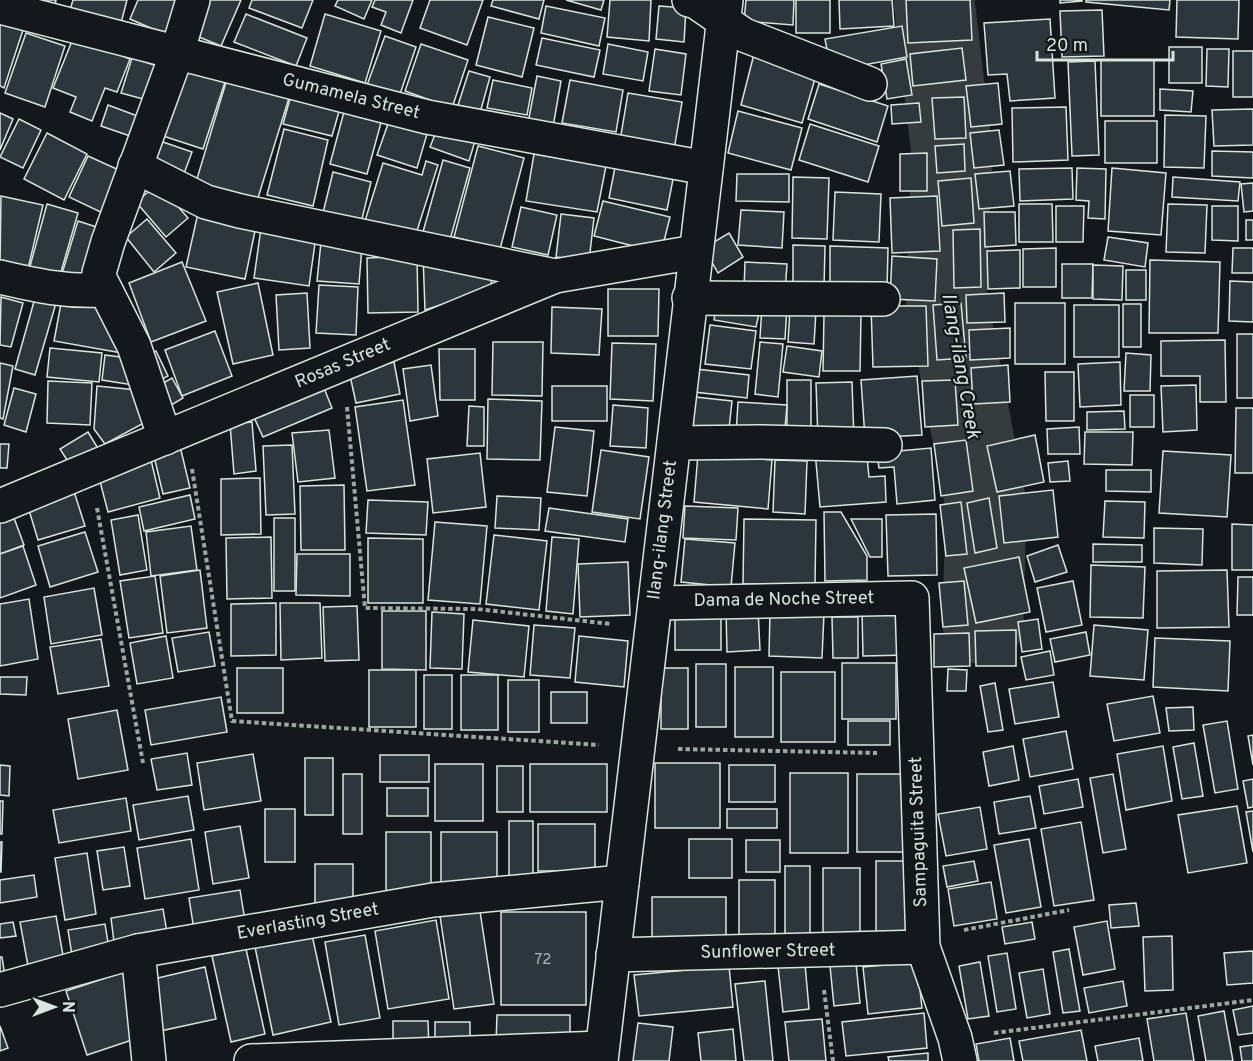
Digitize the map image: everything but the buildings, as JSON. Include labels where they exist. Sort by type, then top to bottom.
[{"type":"street","points":[[175,434],[105,290],[99,273],[177,52],[193,0]]},
{"type":"street","points":[[689,0],[725,10],[744,35],[870,84]]},
{"type":"street","name":"Gumamela Street","points":[[0,7],[427,117],[706,168]]},
{"type":"street","name":"Ilang-ilang Street","points":[[601,1054],[725,10]]},
{"type":"street","points":[[135,166],[206,202],[240,211],[555,276]]},
{"type":"street","name":"Rosas Street","points":[[0,506],[555,276],[695,252]]},
{"type":"street","points":[[0,277],[52,289],[77,292],[105,290]]},
{"type":"street","points":[[689,298],[883,299]]},
{"type":"street","points":[[674,443],[759,442],[885,445]]},
{"type":"street","name":"Dama de Noche Street","points":[[653,616],[912,597]]},
{"type":"street","name":"Sampaguita Street","points":[[912,597],[923,947],[957,1050]]},
{"type":"street","name":"Everlasting Street","points":[[0,990],[138,951],[433,900],[622,882]]},
{"type":"street","name":"Sunflower Street","points":[[613,956],[923,947]]},
{"type":"street","points":[[138,951],[149,1061]]},
{"type":"street","points":[[251,1061],[601,1054]]},
{"type":"path","points":[[343,364],[365,608],[477,609],[653,616]]},
{"type":"path","points":[[175,434],[232,721],[637,748],[917,754]]},
{"type":"path","points":[[90,469],[143,763]]},
{"type":"path","points":[[923,947],[958,931],[1069,910]]},
{"type":"path","points":[[818,950],[833,1061]]},
{"type":"path","points":[[957,1050],[1253,1000]]},
{"type":"waterway","name":"Ilang-ilang Creek","points":[[934,0],[952,154],[946,295],[986,505],[983,624]]}]
